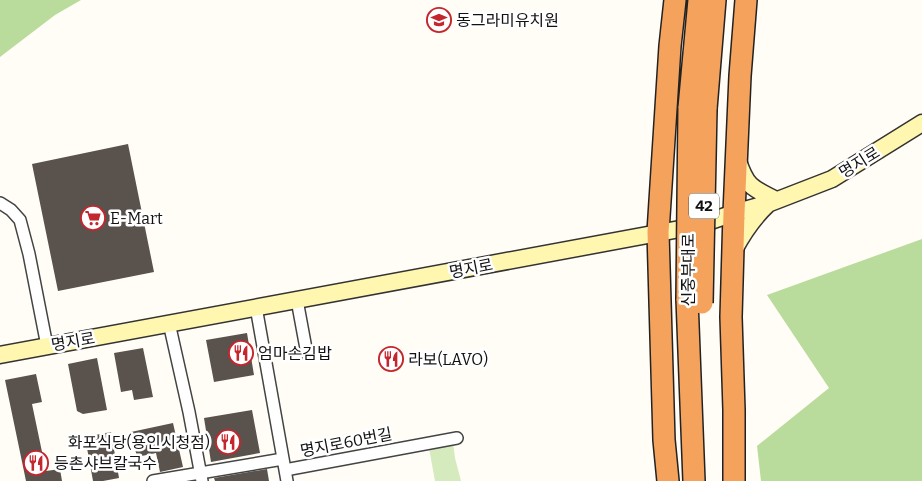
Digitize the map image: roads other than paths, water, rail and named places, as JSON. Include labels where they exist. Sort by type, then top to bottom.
[{"type":"highway","points":[[668,481],[664,440],[658,232],[670,46],[675,0]]},
{"type":"highway","name":"신중부대로","points":[[694,481],[698,0]]},
{"type":"highway","name":"신중부대로","points":[[698,109],[715,0]]},
{"type":"highway","points":[[734,481],[731,317],[732,252],[740,76],[746,0]]},
{"type":"highway","name":"신중부대로","points":[[695,301],[706,481]]},
{"type":"main road","name":"명지로","points":[[0,355],[696,226],[773,202],[832,179],[922,123]]},
{"type":"main road","points":[[732,252],[758,213],[773,202],[752,187],[746,180],[736,154]]},
{"type":"street","points":[[0,203],[11,210],[20,220],[29,254],[47,346]]},
{"type":"street","points":[[297,300],[307,354]]},
{"type":"street","name":"명지로60번길","points":[[256,307],[285,470],[457,438]]},
{"type":"street","points":[[169,324],[189,412],[201,477]]},
{"type":"street","points":[[153,481],[285,470]]},
{"type":"place","name":"동그라미유치원","points":[[439,20]]},
{"type":"place","name":"E-Mart","points":[[93,218]]},
{"type":"place","name":"엄마손김밥","points":[[241,353]]},
{"type":"place","name":"라보(LAVO)","points":[[391,359]]},
{"type":"place","name":"화포식당(용인시청점)","points":[[228,442]]},
{"type":"place","name":"등촌샤브칼국수","points":[[36,463]]}]
